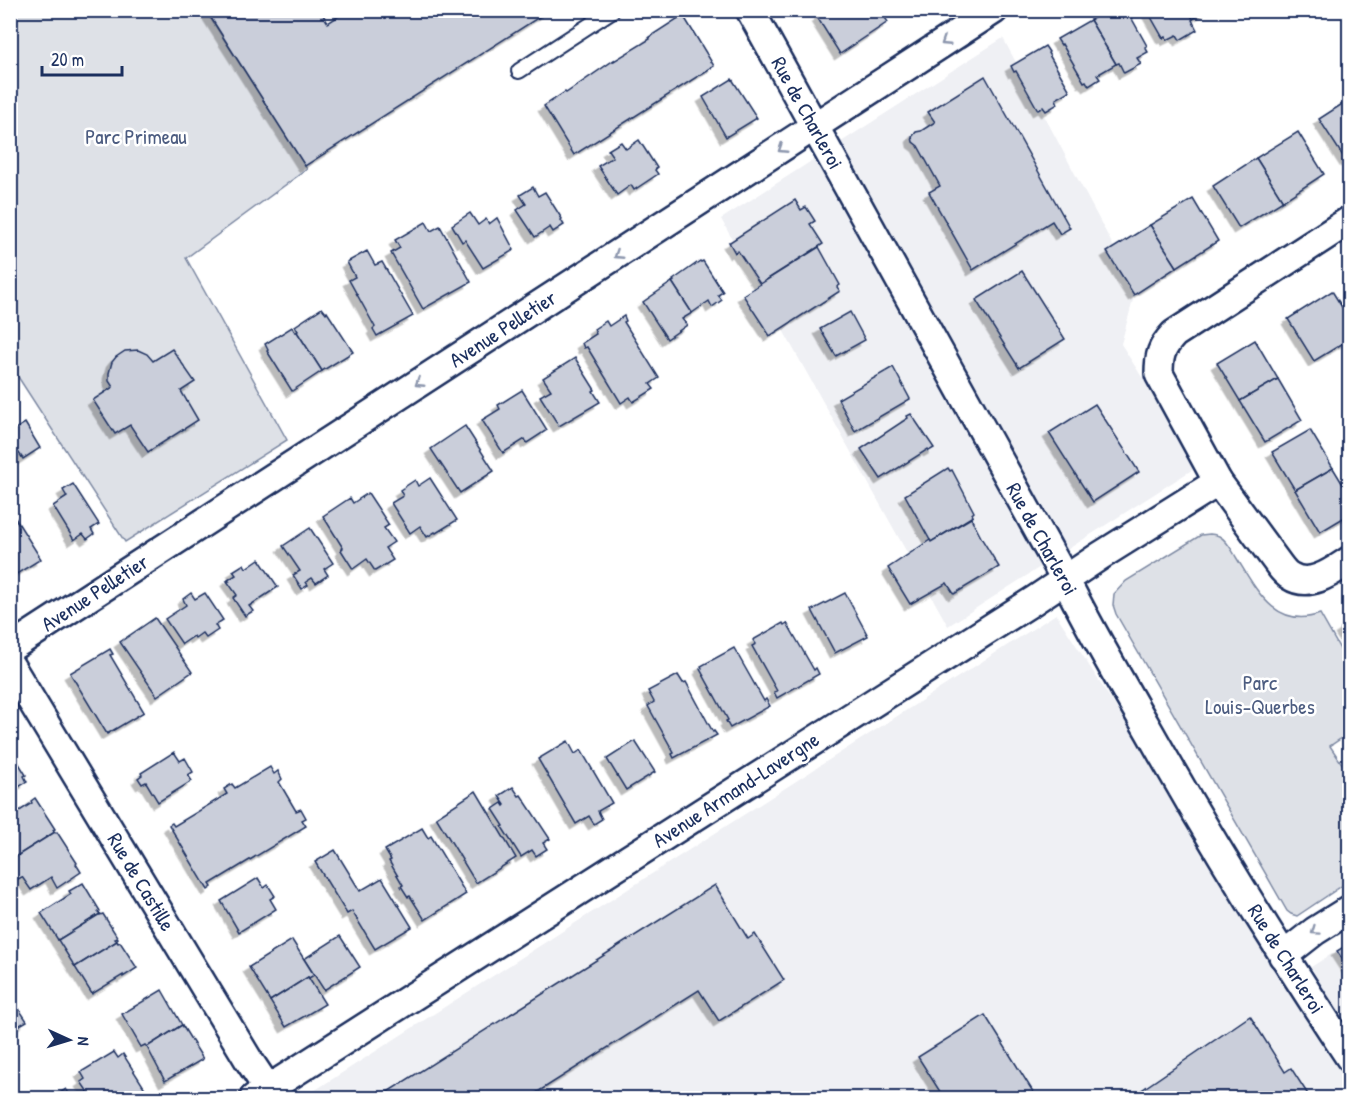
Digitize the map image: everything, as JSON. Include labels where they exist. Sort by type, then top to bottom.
[{"type":"street","name":"Rue de Charleroi","points":[[750,10],[1065,579],[1089,627],[1180,787],[1282,956],[1350,1058]]},
{"type":"street","name":"Avenue Pelletier","points":[[10,648],[994,10]]},
{"type":"street","points":[[1350,220],[1174,334],[1164,344],[1159,358],[1159,374],[1218,482],[1279,565],[1290,576],[1302,581],[1315,580],[1327,575],[1350,560]]},
{"type":"street","name":"Avenue Armand-Lavergne","points":[[265,1096],[356,1033],[1218,482]]},
{"type":"street","name":"Rue de Castille","points":[[10,665],[236,1039],[265,1096]]},
{"type":"street","points":[[1282,956],[1350,909]]},
{"type":"lane","points":[[519,71],[613,10]]},
{"type":"shaded area","points":[[1003,38],[1136,289],[1121,344],[1198,466],[948,626],[721,219]]},
{"type":"shaded area","points":[[1056,614],[1350,1072],[1349,1098],[303,1098]]},
{"type":"shaded area","points":[[1349,943],[1349,1030],[1311,967]]},
{"type":"green space","name":"Parc Primeau","points":[[11,11],[206,11],[307,169],[186,258],[287,440],[125,542],[11,366]]},
{"type":"green space","name":"Parc Louis-Querbes","points":[[1201,535],[1219,536],[1227,543],[1251,582],[1269,604],[1291,616],[1304,617],[1320,614],[1349,665],[1349,733],[1330,746],[1349,774],[1349,881],[1297,916],[1287,911],[1116,614],[1113,605],[1114,594],[1126,581]]},
{"type":"building","points":[[206,10],[320,10],[328,23],[348,10],[546,10],[547,12],[305,166]]},
{"type":"building","points":[[827,10],[880,10],[888,22],[840,54],[817,17]]},
{"type":"building","points":[[1107,10],[1127,10],[1147,46],[1145,47],[1148,52],[1137,58],[1141,64],[1124,73],[1119,63],[1116,64],[1090,20]]},
{"type":"building","points":[[1147,10],[1189,10],[1197,30],[1180,40],[1177,35],[1167,40],[1166,37],[1163,38]]},
{"type":"building","points":[[1189,10],[1208,10],[1193,19]]},
{"type":"building","points":[[683,15],[714,66],[574,155],[544,106],[650,39],[649,37]]},
{"type":"building","points":[[1090,20],[1116,64],[1097,75],[1100,79],[1089,86],[1086,81],[1084,82],[1057,39]]},
{"type":"building","points":[[1045,46],[1070,91],[1056,99],[1058,104],[1046,111],[1043,107],[1038,110],[1011,66]]},
{"type":"building","points":[[985,76],[1070,228],[1060,234],[1052,221],[973,270],[929,192],[940,186],[912,137],[916,132],[935,122],[928,112]]},
{"type":"building","points":[[732,79],[757,118],[726,137],[703,97]]},
{"type":"building","points":[[1350,99],[1350,158],[1346,161],[1319,119]]},
{"type":"building","points":[[1298,132],[1324,174],[1283,201],[1256,158]]},
{"type":"building","points":[[639,140],[657,168],[655,170],[658,174],[634,190],[631,185],[617,195],[598,166],[613,157],[608,150],[621,142],[626,149]]},
{"type":"building","points":[[1256,158],[1283,201],[1239,228],[1213,186]]},
{"type":"building","points":[[533,187],[538,196],[545,192],[564,225],[553,232],[550,227],[535,237],[517,210],[526,204],[520,195]]},
{"type":"building","points":[[1193,199],[1218,241],[1177,267],[1150,225]]},
{"type":"building","points":[[795,200],[801,210],[806,207],[815,221],[810,224],[823,244],[760,284],[738,251],[735,253],[729,242]]},
{"type":"building","points":[[470,213],[478,225],[486,219],[489,224],[497,218],[514,250],[483,268],[465,240],[462,242],[452,225]]},
{"type":"building","points":[[426,222],[431,231],[440,226],[471,282],[423,309],[391,253],[400,248],[395,240]]},
{"type":"building","points":[[1150,225],[1177,267],[1134,295],[1107,252]]},
{"type":"building","points":[[819,247],[840,285],[837,287],[840,291],[770,336],[743,295]]},
{"type":"building","points":[[367,251],[375,265],[382,262],[413,316],[377,336],[373,329],[375,327],[349,280],[355,277],[347,262]]},
{"type":"building","points":[[703,261],[723,292],[718,295],[722,300],[712,307],[709,301],[692,313],[672,282]]},
{"type":"building","points":[[1022,271],[1065,339],[1019,368],[976,300]]},
{"type":"building","points":[[672,282],[692,313],[682,319],[687,325],[667,339],[643,302]]},
{"type":"building","points":[[1332,291],[1350,320],[1350,339],[1314,361],[1288,319]]},
{"type":"building","points":[[322,308],[353,352],[322,371],[295,326]]},
{"type":"building","points":[[850,312],[865,340],[836,356],[820,329]]},
{"type":"building","points":[[624,316],[626,321],[624,322],[659,378],[650,384],[654,389],[633,402],[630,397],[621,403],[587,347],[584,348],[582,343],[596,334],[594,329],[606,321],[609,326]]},
{"type":"building","points":[[292,327],[322,371],[292,391],[265,344]]},
{"type":"building","points":[[1255,340],[1278,379],[1240,401],[1217,363]]},
{"type":"building","points":[[172,349],[195,382],[181,391],[198,420],[148,452],[130,425],[115,434],[93,400],[113,387],[109,381],[112,362],[125,351],[138,350],[147,354],[153,361]]},
{"type":"building","points":[[575,358],[600,402],[559,426],[540,396],[551,390],[543,378]]},
{"type":"building","points":[[893,367],[910,399],[855,431],[838,399]]},
{"type":"building","points":[[1278,379],[1302,420],[1265,442],[1240,401]]},
{"type":"building","points":[[522,390],[547,430],[527,443],[525,439],[503,453],[482,420],[500,409],[498,405]]},
{"type":"building","points":[[1095,404],[1139,472],[1093,502],[1049,433]]},
{"type":"building","points":[[911,414],[934,448],[929,451],[928,449],[881,479],[861,449]]},
{"type":"building","points":[[25,423],[40,448],[23,459],[19,453],[10,459],[10,428],[12,431]]},
{"type":"building","points":[[465,426],[494,471],[460,493],[431,449]]},
{"type":"building","points":[[1310,430],[1333,468],[1295,490],[1272,452]]},
{"type":"building","points":[[948,468],[952,470],[974,512],[973,516],[931,542],[905,495]]},
{"type":"building","points":[[1333,468],[1350,496],[1350,514],[1320,532],[1295,490]]},
{"type":"building","points":[[430,478],[457,520],[427,537],[420,526],[410,533],[391,503],[403,496],[400,490],[415,480],[418,486]]},
{"type":"building","points":[[73,484],[99,524],[91,529],[94,534],[87,539],[83,534],[74,540],[53,506],[67,497],[63,490]]},
{"type":"building","points":[[368,493],[389,525],[384,528],[394,542],[385,548],[393,560],[375,571],[367,559],[353,569],[323,516],[350,498],[353,503]]},
{"type":"building","points":[[10,510],[41,559],[10,578]]},
{"type":"building","points":[[971,518],[999,567],[954,594],[947,583],[910,604],[888,568],[930,540],[931,542]]},
{"type":"building","points":[[310,528],[333,563],[324,569],[328,575],[316,583],[312,578],[302,589],[293,575],[300,571],[283,546]]},
{"type":"building","points":[[259,559],[278,587],[249,606],[253,611],[245,616],[233,598],[237,595],[227,581],[236,575],[233,571],[244,564],[246,568]]},
{"type":"building","points":[[191,593],[195,599],[205,593],[223,620],[215,625],[218,630],[206,638],[202,633],[182,644],[165,619],[186,605],[183,599]]},
{"type":"building","points":[[845,593],[868,636],[835,653],[812,610]]},
{"type":"building","points":[[155,618],[192,672],[157,696],[120,642]]},
{"type":"building","points":[[783,623],[784,625],[787,623],[814,670],[816,668],[819,674],[777,698],[774,692],[777,691],[752,646],[756,644],[753,640]]},
{"type":"building","points":[[1350,623],[1350,643],[1341,629]]},
{"type":"building","points":[[734,648],[764,701],[766,699],[770,706],[730,728],[726,721],[728,720],[700,669],[701,666]]},
{"type":"building","points":[[110,649],[113,654],[110,655],[144,712],[107,734],[70,673]]},
{"type":"building","points":[[678,675],[683,683],[686,682],[713,732],[717,735],[674,758],[672,754],[674,753],[648,706],[654,702],[648,691]]},
{"type":"building","points":[[568,741],[575,754],[581,750],[612,803],[598,811],[602,819],[594,824],[589,816],[576,824],[538,759]]},
{"type":"building","points":[[635,741],[655,772],[626,790],[607,759]]},
{"type":"building","points":[[10,749],[26,775],[24,776],[27,782],[10,792]]},
{"type":"building","points":[[174,752],[180,761],[185,758],[193,772],[188,775],[192,781],[158,802],[146,782],[142,784],[138,778],[142,775],[141,773]]},
{"type":"building","points":[[270,767],[274,774],[278,771],[282,779],[279,782],[296,811],[301,809],[306,818],[302,820],[306,826],[210,884],[212,887],[208,890],[169,825],[172,823],[174,826],[227,794],[224,789],[232,784],[235,788]]},
{"type":"building","points":[[513,787],[519,796],[521,795],[550,839],[543,843],[547,849],[536,856],[532,850],[521,857],[493,809],[502,803],[505,805],[499,796]]},
{"type":"building","points":[[476,791],[516,858],[476,883],[436,817]]},
{"type":"building","points":[[35,798],[55,832],[12,859],[10,857],[10,817],[32,803],[31,801]]},
{"type":"building","points":[[422,828],[428,838],[431,836],[466,894],[425,920],[401,886],[403,885],[385,850]]},
{"type":"building","points":[[55,832],[81,872],[57,888],[51,877],[31,890],[22,877],[18,879],[10,863],[12,859]]},
{"type":"building","points":[[335,850],[360,891],[382,878],[412,927],[375,949],[352,911],[347,914],[315,862]]},
{"type":"building","points":[[258,878],[264,888],[268,885],[275,896],[270,899],[276,909],[239,932],[221,901]]},
{"type":"building","points":[[83,883],[100,914],[58,940],[41,913],[71,894],[69,891]]},
{"type":"building","points":[[715,885],[748,939],[755,934],[784,980],[719,1021],[699,990],[536,1093],[539,1098],[378,1098]]},
{"type":"building","points":[[103,914],[118,938],[115,939],[117,941],[75,967],[58,940]]},
{"type":"building","points":[[340,936],[360,967],[324,990],[304,959]]},
{"type":"building","points":[[292,940],[314,975],[270,1001],[249,967]]},
{"type":"building","points":[[117,941],[120,942],[137,968],[92,994],[75,967]]},
{"type":"building","points":[[1350,943],[1350,971],[1337,951]]},
{"type":"building","points":[[308,977],[325,1004],[286,1027],[270,1001]]},
{"type":"building","points":[[162,990],[182,1025],[147,1047],[145,1045],[141,1047],[122,1014]]},
{"type":"building","points":[[17,1006],[27,1021],[15,1028],[13,1024],[10,1026],[10,1010]]},
{"type":"building","points":[[985,1015],[1037,1098],[944,1098],[918,1057]]},
{"type":"building","points":[[1250,1016],[1285,1072],[1291,1068],[1309,1096],[1305,1098],[1130,1098]]},
{"type":"building","points":[[182,1025],[203,1059],[165,1081],[147,1047]]},
{"type":"building","points":[[114,1052],[118,1058],[123,1054],[149,1095],[144,1098],[92,1098],[81,1082],[85,1079],[81,1072]]},
{"type":"building","points":[[66,1089],[72,1098],[52,1098]]}]
